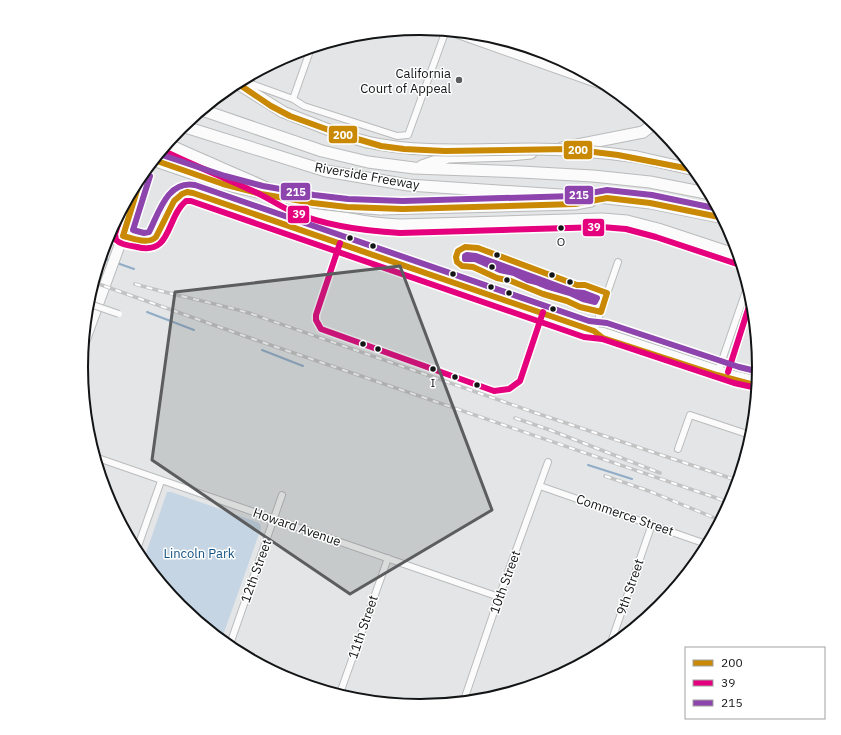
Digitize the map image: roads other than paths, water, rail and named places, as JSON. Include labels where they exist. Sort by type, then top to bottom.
[{"type":"highway","points":[[243,87],[283,112],[342,135],[367,142],[404,149],[570,149],[637,157],[686,168]]},
{"type":"highway","name":"Riverside Freeway","points":[[208,112],[322,151],[368,162],[414,168],[593,176],[650,182],[703,192]]},
{"type":"highway","points":[[414,168],[448,157],[510,155],[576,145],[643,132],[650,127]]},
{"type":"highway","name":"Riverside Freeway","points":[[189,128],[326,171],[408,185],[607,198],[650,203],[717,217]]},
{"type":"highway","points":[[172,146],[271,190],[297,204],[322,213],[400,225],[602,219],[627,221],[658,229],[733,254]]},
{"type":"highway","points":[[159,162],[224,184],[261,194],[313,203],[348,207],[380,209],[575,204],[607,198]]},
{"type":"main road","points":[[475,40],[583,78]]},
{"type":"main road","points":[[91,323],[123,236],[134,199]]},
{"type":"street","points":[[249,83],[294,99],[304,106],[397,136],[408,135],[444,36]]},
{"type":"street","points":[[294,99],[309,55]]},
{"type":"street","points":[[123,236],[144,241],[153,240],[156,237],[174,201],[185,192],[193,193],[594,331],[603,338],[717,375],[752,384]]},
{"type":"street","points":[[594,331],[618,262]]},
{"type":"street","points":[[717,375],[745,294]]},
{"type":"street","points":[[94,305],[119,314]]},
{"type":"street","points":[[594,331],[604,331],[737,375],[752,379]]},
{"type":"street","points":[[678,449],[690,415],[747,434]]},
{"type":"street","name":"Howard Avenue","points":[[101,459],[499,597]]},
{"type":"street","name":"10th Street","points":[[464,697],[548,462]]},
{"type":"street","points":[[139,544],[161,480]]},
{"type":"street","name":"Commerce Street","points":[[540,486],[703,543]]},
{"type":"street","name":"12th Street","points":[[231,641],[282,495]]},
{"type":"street","name":"9th Street","points":[[612,639],[652,524]]},
{"type":"street","name":"11th Street","points":[[341,691],[388,558]]},
{"type":"waterway","points":[[107,259],[111,261]]},
{"type":"waterway","points":[[117,263],[134,269]]},
{"type":"waterway","points":[[147,312],[194,330]]},
{"type":"waterway","points":[[262,350],[303,366]]},
{"type":"waterway","points":[[588,465],[632,479]]},
{"type":"railway","points":[[98,284],[253,339],[725,501]]},
{"type":"railway","points":[[135,284],[249,313],[536,413],[733,479]]},
{"type":"railway","points":[[515,418],[660,473]]},
{"type":"railway","points":[[605,476],[649,491],[717,519]]},
{"type":"place","name":"California Court of Appeal","points":[[459,80]]},
{"type":"place","name":"O","points":[[561,228]]},
{"type":"place","name":"I","points":[[433,369]]},
{"type":"park label","name":"Lincoln Park","points":[[199,553]]}]
